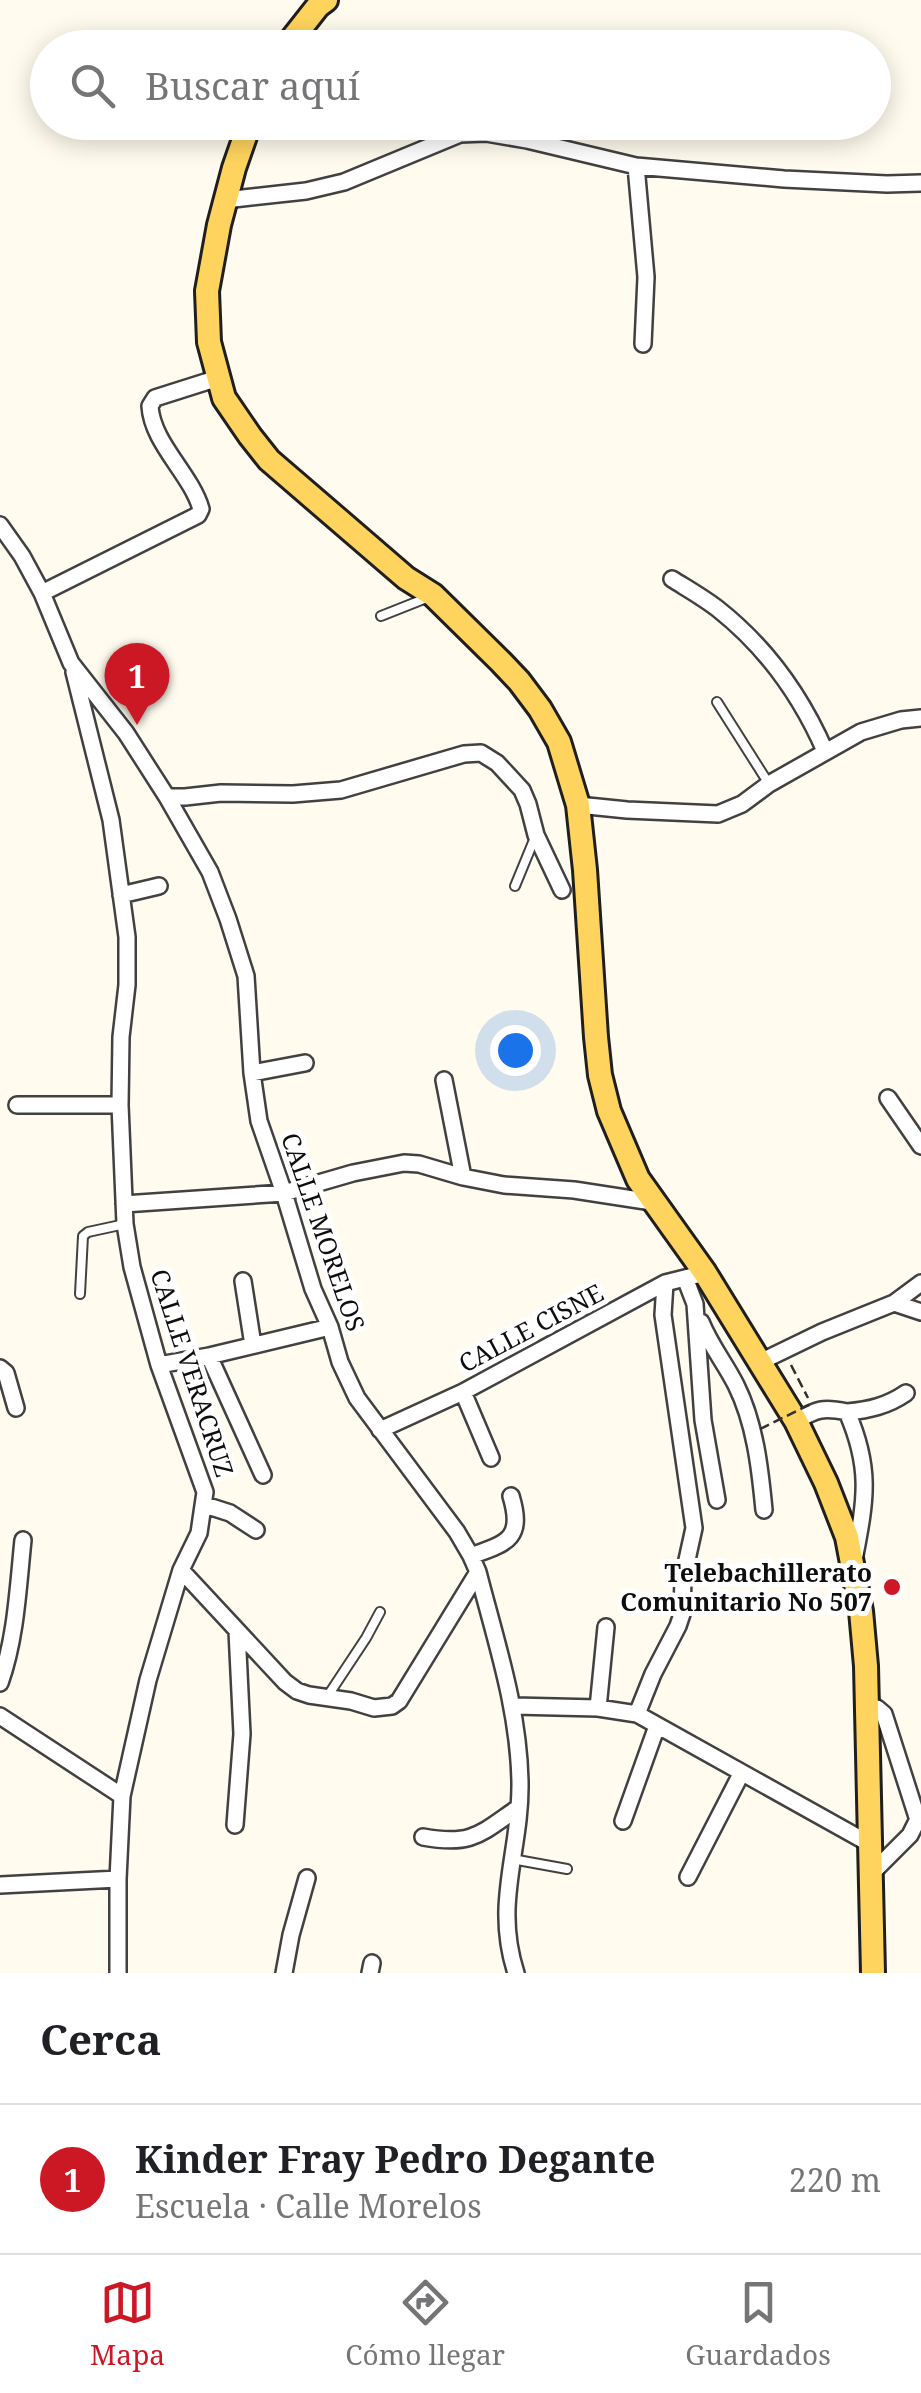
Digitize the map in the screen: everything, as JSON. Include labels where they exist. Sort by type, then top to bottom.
[{"type":"main road","points":[[299,30],[326,0]]},
{"type":"main road","points":[[244,140],[225,200],[207,291],[210,342],[224,398],[269,460],[406,578],[433,596],[502,662],[540,709],[559,742],[578,805],[600,1075],[609,1111],[638,1179],[695,1276],[804,1413],[847,1537],[861,1611],[867,1708],[873,1973]]},
{"type":"street","points":[[225,200],[306,191],[344,182],[446,140]]},
{"type":"street","points":[[527,140],[636,166],[784,179],[921,183]]},
{"type":"street","points":[[636,166],[646,277],[643,344]]},
{"type":"street","points":[[42,594],[198,514],[201,509],[195,492],[155,426],[150,406],[155,398],[218,378]]},
{"type":"street","name":"CALLE MORELOS","points":[[0,525],[42,594],[71,664],[126,733],[210,872],[246,976],[259,1121],[340,1362],[357,1398],[456,1532],[478,1572],[514,1706],[520,1783],[506,1893],[507,1930],[516,1973]]},
{"type":"street","points":[[672,579],[716,608],[764,653],[794,691],[825,752]]},
{"type":"street","name":"CALLE VERACRUZ","points":[[71,664],[108,805],[122,895],[127,985],[120,1105],[125,1224],[158,1365],[200,1476],[205,1505],[200,1533],[182,1570],[148,1680],[122,1796],[118,1973]]},
{"type":"street","points":[[578,805],[718,814],[742,804],[769,784],[862,732],[921,718]]},
{"type":"street","points":[[166,796],[341,790],[464,754],[482,753],[522,790],[536,836],[562,890]]},
{"type":"street","points":[[122,895],[159,886]]},
{"type":"street","points":[[252,1073],[306,1063]]},
{"type":"street","points":[[444,1080],[463,1177]]},
{"type":"street","points":[[888,1098],[921,1146]]},
{"type":"street","points":[[18,1105],[120,1105]]},
{"type":"street","points":[[124,1204],[284,1193],[404,1163],[504,1185],[574,1190],[652,1202]]},
{"type":"street","points":[[695,1276],[702,1420],[717,1500]]},
{"type":"street","name":"CALLE CISNE","points":[[380,1430],[464,1392],[665,1284],[695,1276]]},
{"type":"street","points":[[243,1281],[253,1345]]},
{"type":"street","points":[[760,1362],[894,1303],[921,1283]]},
{"type":"street","points":[[637,1714],[682,1614],[682,1578],[694,1528],[664,1315],[665,1284]]},
{"type":"street","points":[[894,1303],[921,1312]]},
{"type":"street","points":[[695,1304],[746,1414],[760,1472],[764,1510]]},
{"type":"street","points":[[158,1365],[330,1327]]},
{"type":"street","points":[[209,1356],[264,1475]]},
{"type":"street","points":[[0,1368],[6,1373],[16,1408]]},
{"type":"street","points":[[464,1392],[491,1458]]},
{"type":"street","points":[[804,1413],[821,1408],[846,1412],[874,1409],[906,1393]]},
{"type":"street","points":[[846,1412],[863,1457],[866,1486],[853,1564]]},
{"type":"street","points":[[471,1556],[502,1545],[516,1526],[511,1496]]},
{"type":"street","points":[[205,1505],[230,1513],[256,1530]]},
{"type":"street","points":[[0,1684],[12,1641],[23,1540]]},
{"type":"street","points":[[182,1570],[297,1691],[374,1708],[399,1701],[478,1572]]},
{"type":"street","points":[[598,1708],[606,1627]]},
{"type":"street","points":[[235,1825],[242,1734],[236,1631]]},
{"type":"street","points":[[514,1706],[598,1708],[637,1714],[870,1844]]},
{"type":"street","points":[[867,1708],[877,1708],[884,1714],[919,1815],[915,1837],[870,1875]]},
{"type":"street","points":[[0,1716],[122,1796]]},
{"type":"street","points":[[623,1821],[658,1726]]},
{"type":"street","points":[[688,1877],[742,1774]]},
{"type":"street","points":[[423,1837],[450,1842],[468,1840],[518,1808]]},
{"type":"street","points":[[284,1973],[307,1878]]},
{"type":"street","points":[[0,1885],[118,1879]]},
{"type":"lane","points":[[381,616],[433,596]]},
{"type":"lane","points":[[717,702],[769,784]]},
{"type":"lane","points":[[515,886],[536,836]]},
{"type":"lane","points":[[80,1294],[83,1236],[125,1224]]},
{"type":"lane","points":[[327,1697],[380,1612]]},
{"type":"lane","points":[[512,1859],[567,1869]]},
{"type":"path","points":[[760,1430],[804,1413],[783,1350]]},
{"type":"place","name":"Kinder Fray Pedro Degante","points":[[137,725]]},
{"type":"place","name":"Telebachillerato Comunitario No 507","points":[[892,1587]]}]
